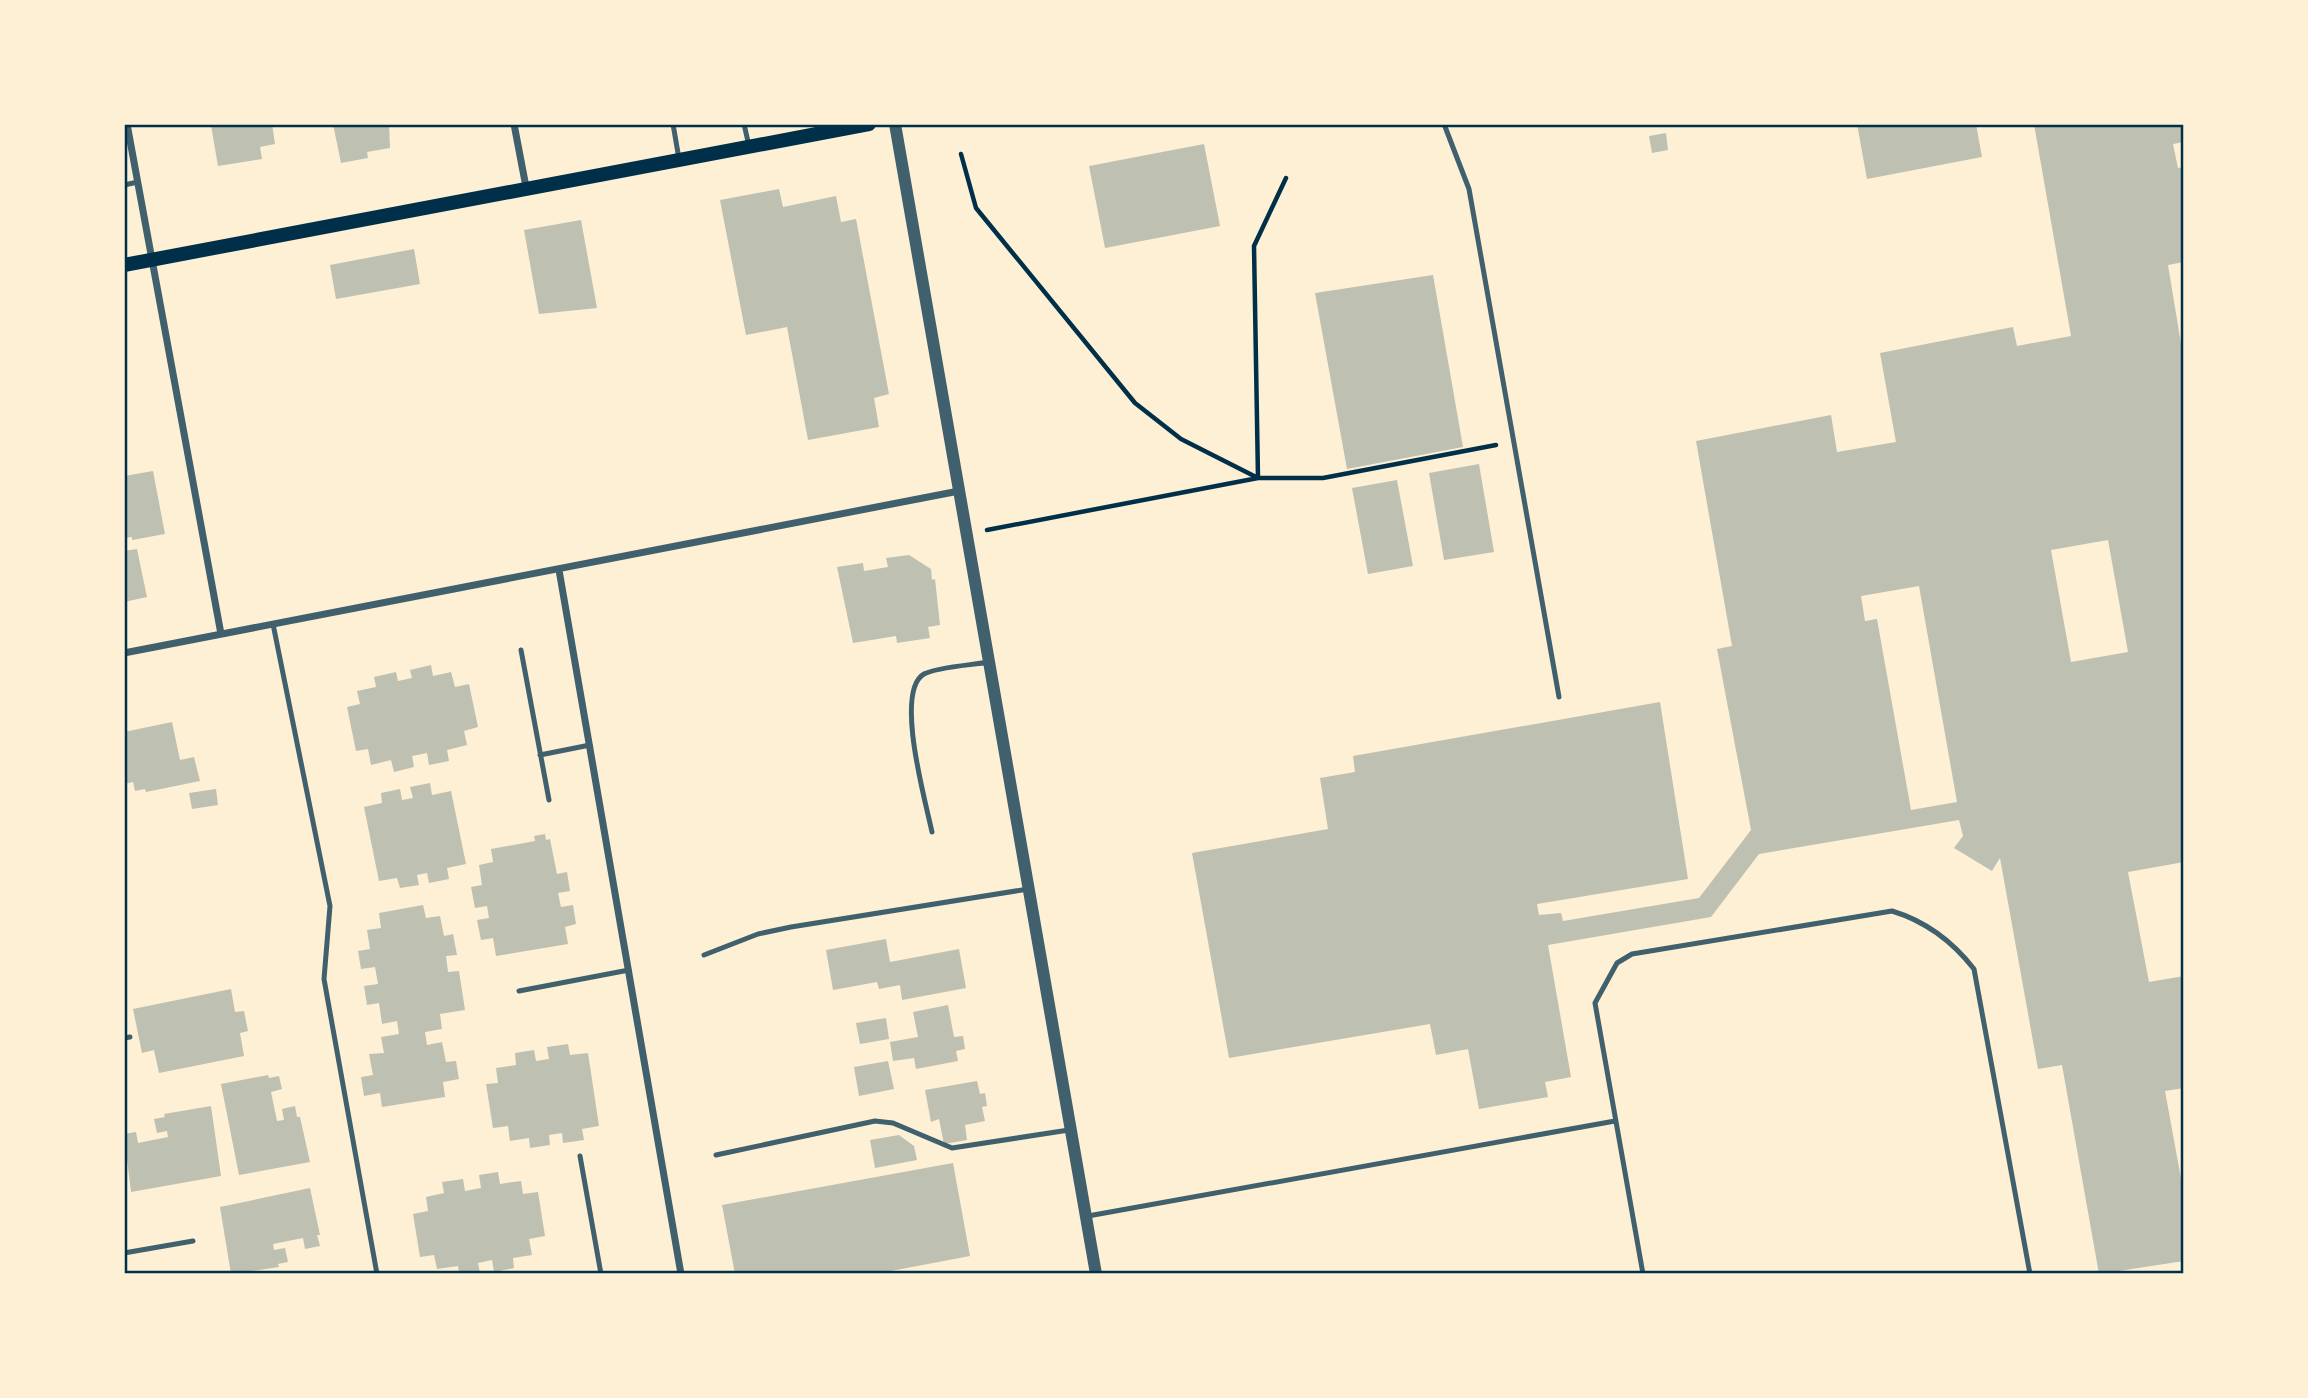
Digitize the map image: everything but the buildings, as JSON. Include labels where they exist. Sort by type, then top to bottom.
[{"type":"main road","points":[[124,265],[749,146],[835,127],[869,124]]},
{"type":"street","points":[[127,124],[221,634]]},
{"type":"street","points":[[514,124],[526,187]]},
{"type":"street","points":[[895,124],[1085,1217],[1092,1273]]},
{"type":"street","points":[[124,653],[959,491]]},
{"type":"street","points":[[559,570],[681,1274]]},
{"type":"lane","points":[[673,124],[679,159]]},
{"type":"lane","points":[[744,124],[749,146]]},
{"type":"lane","points":[[1444,124],[1469,189],[1559,697]]},
{"type":"lane","points":[[124,185],[138,183]]},
{"type":"lane","points":[[273,624],[330,906],[324,979],[377,1274]]},
{"type":"lane","points":[[521,650],[549,800]]},
{"type":"lane","points":[[932,832],[909,710],[914,685],[924,674],[989,662]]},
{"type":"lane","points":[[540,755],[590,745]]},
{"type":"lane","points":[[704,955],[758,934],[791,927],[1028,889]]},
{"type":"lane","points":[[1643,1274],[1595,1003],[1616,964],[1632,954],[1892,911],[1916,918],[1961,952],[1974,969],[2030,1274]]},
{"type":"lane","points":[[519,990],[629,970]]},
{"type":"lane","points":[[716,1155],[875,1121],[893,1123],[952,1148],[1069,1130]]},
{"type":"lane","points":[[1085,1217],[1615,1121]]},
{"type":"lane","points":[[580,1156],[601,1274]]},
{"type":"lane","points":[[124,1254],[193,1241]]},
{"type":"path","points":[[961,155],[976,208],[1135,403],[1181,439],[1258,478]]},
{"type":"path","points":[[1258,478],[1254,246],[1286,178]]},
{"type":"path","points":[[967,534],[1258,478],[1323,478],[1514,442]]}]
